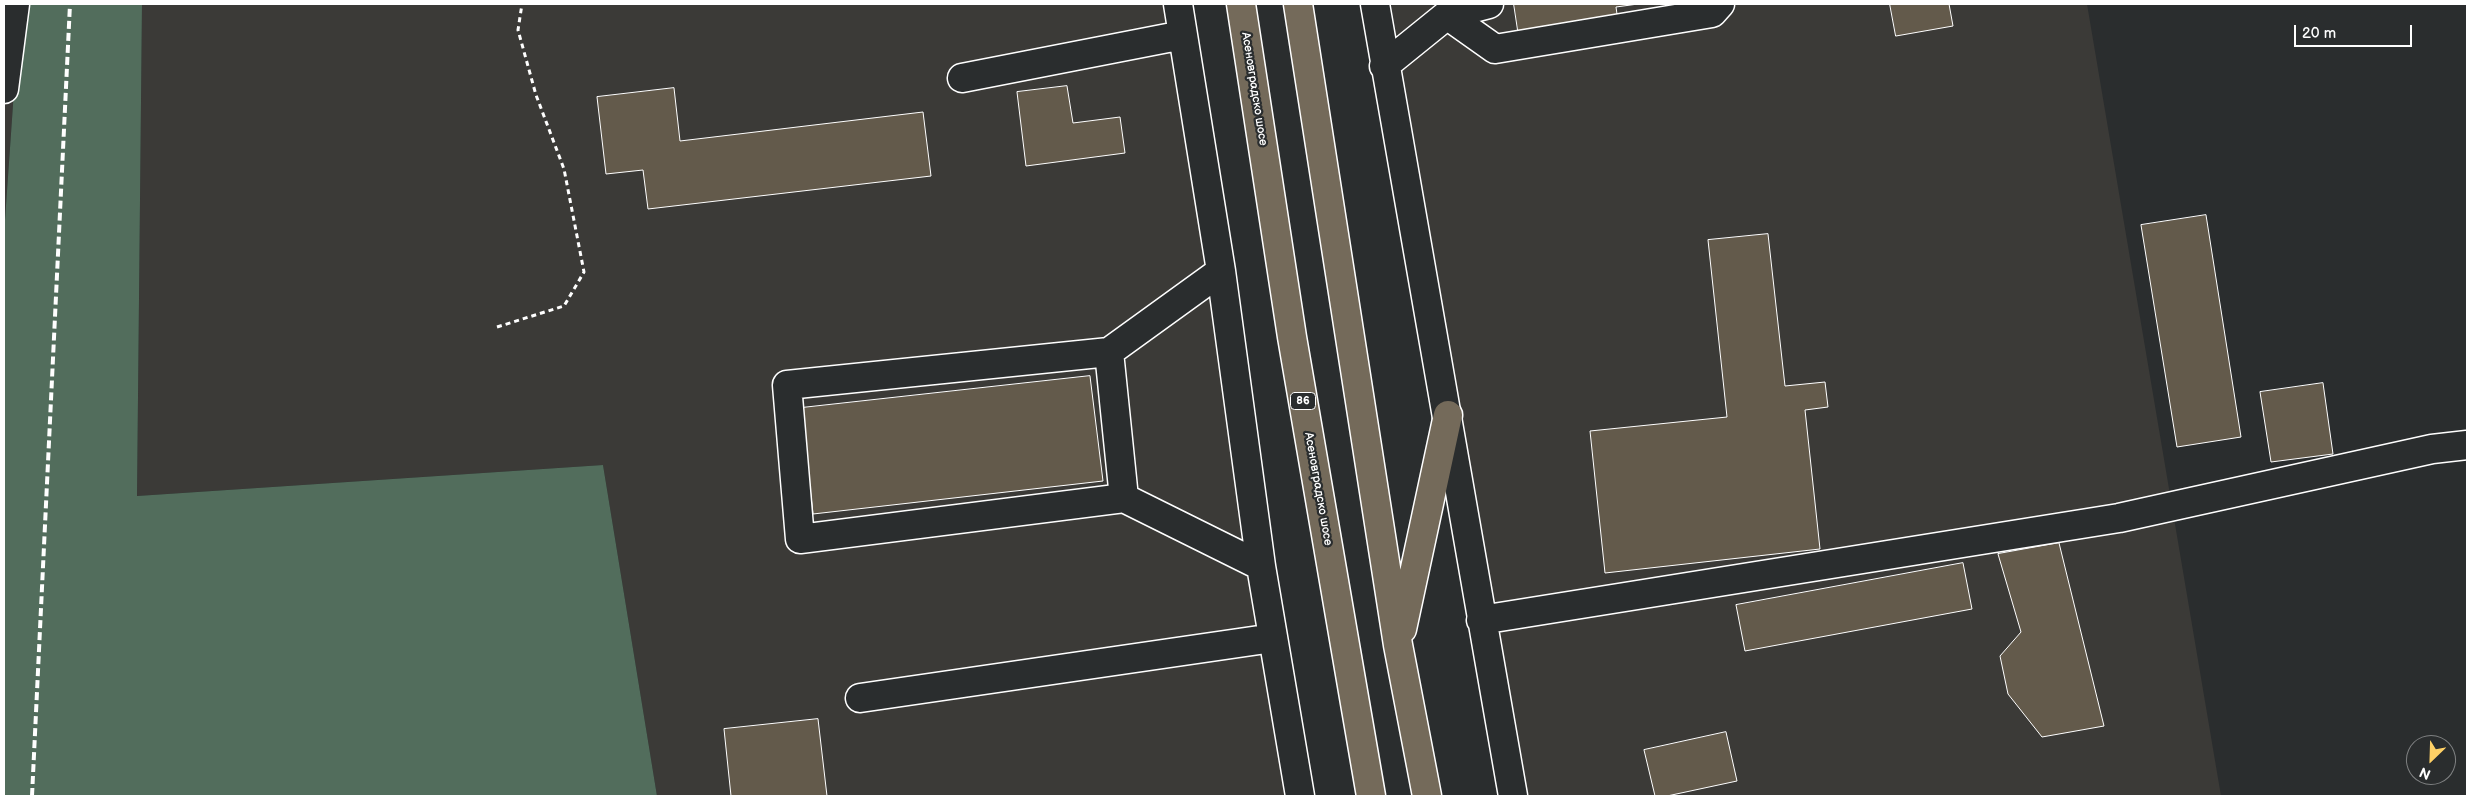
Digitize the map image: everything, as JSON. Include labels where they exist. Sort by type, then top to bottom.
[{"type":"highway","name":"Асеновградско шосе","points":[[1241,4],[1292,338],[1371,796]]},
{"type":"highway","points":[[1298,4],[1398,645],[1427,796]]},
{"type":"highway","points":[[1398,645],[1448,414]]},
{"type":"street","points":[[4,89],[14,4]]},
{"type":"street","points":[[1178,4],[1221,271],[1260,566],[1300,796]]},
{"type":"street","points":[[1375,4],[1384,66],[1448,414],[1512,796]]},
{"type":"street","points":[[1384,66],[1447,15],[1489,4]]},
{"type":"street","points":[[1447,15],[1495,49],[1712,13],[1720,4]]},
{"type":"street","points":[[962,78],[1183,35]]},
{"type":"street","points":[[1221,271],[1109,352],[787,385],[800,538],[1124,498],[1260,566]]},
{"type":"street","points":[[1109,352],[1124,498]]},
{"type":"street","points":[[1481,620],[2119,518],[2432,449],[2467,445]]},
{"type":"street","points":[[860,698],[1273,638]]},
{"type":"path","points":[[497,327],[564,306],[584,272],[564,169],[536,95],[518,30],[522,4]]},
{"type":"shaded area","points":[[4,4],[20,4],[4,234]]},
{"type":"shaded area","points":[[142,4],[1165,4],[1290,796],[657,796],[603,465],[137,496]]},
{"type":"shaded area","points":[[1391,4],[2087,4],[2221,796],[1527,796]]},
{"type":"green space","points":[[20,4],[142,4],[137,496],[603,465],[657,796],[4,796],[4,234]]},
{"type":"building","points":[[1514,4],[1638,4],[1616,7],[1618,21],[1519,37]]},
{"type":"building","points":[[1890,4],[1949,4],[1953,26],[1896,36]]},
{"type":"building","points":[[1067,86],[1073,123],[1120,117],[1125,153],[1026,166],[1017,92]]},
{"type":"building","points":[[674,88],[680,141],[923,112],[931,176],[648,209],[643,170],[606,174],[597,97]]},
{"type":"building","points":[[2206,215],[2241,437],[2177,447],[2141,225]]},
{"type":"building","points":[[1768,234],[1785,386],[1825,382],[1828,407],[1805,410],[1820,549],[1605,573],[1590,431],[1727,417],[1708,240]]},
{"type":"building","points":[[1090,376],[1103,481],[813,514],[801,408]]},
{"type":"building","points":[[2323,383],[2333,454],[2271,462],[2260,392]]},
{"type":"building","points":[[2059,543],[2104,726],[2042,737],[2008,694],[2000,656],[2021,632],[1998,554]]},
{"type":"building","points":[[1963,563],[1972,609],[1745,651],[1736,605]]},
{"type":"building","points":[[818,719],[827,796],[731,796],[724,729]]},
{"type":"building","points":[[1726,732],[1737,781],[1667,796],[1655,796],[1644,750]]},
{"type":"railway","points":[[32,796],[70,4]]}]
